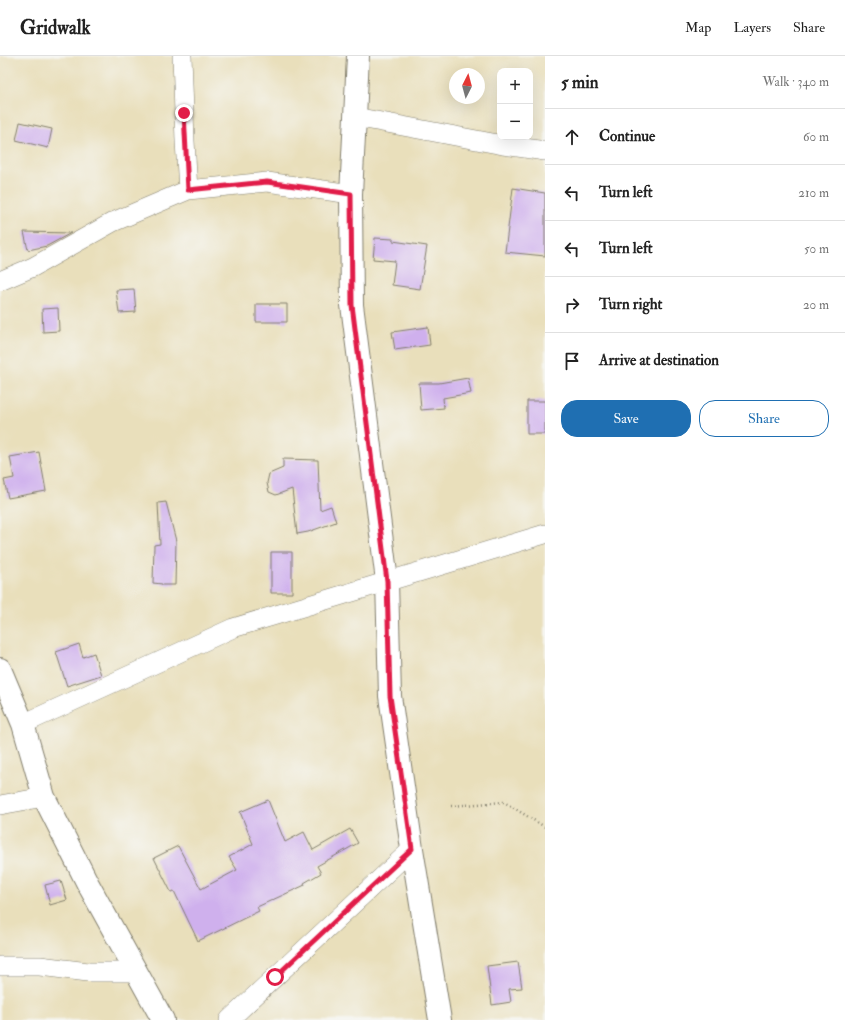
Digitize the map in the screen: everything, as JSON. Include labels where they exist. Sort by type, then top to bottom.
[{"type":"main road","points":[[358,56],[351,194],[352,305],[387,581],[390,696],[412,849],[440,1020]]},
{"type":"main road","points":[[0,669],[23,724],[44,797],[88,884],[163,1020]]},
{"type":"street","points":[[182,56],[188,190]]},
{"type":"street","points":[[355,117],[503,145],[545,151]]},
{"type":"street","points":[[0,281],[34,267],[113,222],[188,190],[267,182],[351,194]]},
{"type":"street","points":[[23,724],[233,628],[545,534]]},
{"type":"street","points":[[0,805],[44,797]]},
{"type":"street","points":[[229,1020],[412,849]]},
{"type":"street","points":[[0,966],[40,966],[88,972],[137,972]]},
{"type":"path","points":[[451,806],[504,802],[545,827]]},
{"type":"building","points":[[20,122],[52,129],[48,148],[16,140]]},
{"type":"building","points":[[513,188],[545,193],[545,256],[505,252]]},
{"type":"building","points":[[24,232],[71,233],[47,246],[28,250]]},
{"type":"building","points":[[375,238],[393,239],[393,241],[427,246],[420,289],[392,285],[395,261],[373,259]]},
{"type":"building","points":[[134,289],[136,312],[119,313],[116,290]]},
{"type":"building","points":[[256,304],[287,304],[287,322],[256,322]]},
{"type":"building","points":[[58,308],[59,331],[43,332],[42,309]]},
{"type":"building","points":[[428,327],[430,345],[395,350],[392,332]]},
{"type":"building","points":[[468,378],[471,393],[443,398],[444,408],[421,410],[419,383],[439,383]]},
{"type":"building","points":[[527,401],[545,401],[545,434],[527,434]]},
{"type":"building","points":[[39,452],[46,491],[8,498],[4,480],[14,478],[10,457]]},
{"type":"building","points":[[283,459],[318,460],[320,510],[331,506],[336,522],[308,532],[297,534],[292,489],[276,495],[269,492],[267,483],[269,474],[283,468]]},
{"type":"building","points":[[166,502],[176,541],[175,585],[153,583],[154,545],[160,544],[158,503]]},
{"type":"building","points":[[271,552],[292,552],[292,593],[271,593]]},
{"type":"building","points":[[79,644],[83,657],[94,653],[101,675],[67,686],[56,652]]},
{"type":"building","points":[[268,800],[285,842],[304,832],[313,850],[350,829],[358,843],[317,866],[321,873],[304,883],[305,885],[257,907],[259,911],[198,941],[174,891],[171,892],[154,858],[178,846],[201,889],[237,870],[229,857],[253,844],[240,812]]},
{"type":"building","points":[[61,881],[67,900],[50,905],[45,885]]},
{"type":"building","points":[[518,962],[522,988],[509,989],[511,1002],[492,1005],[487,966]]},
{"type":"route","points":[[184,113],[188,190],[267,182],[351,194],[352,305],[387,581],[390,696],[412,849],[275,977]]}]
